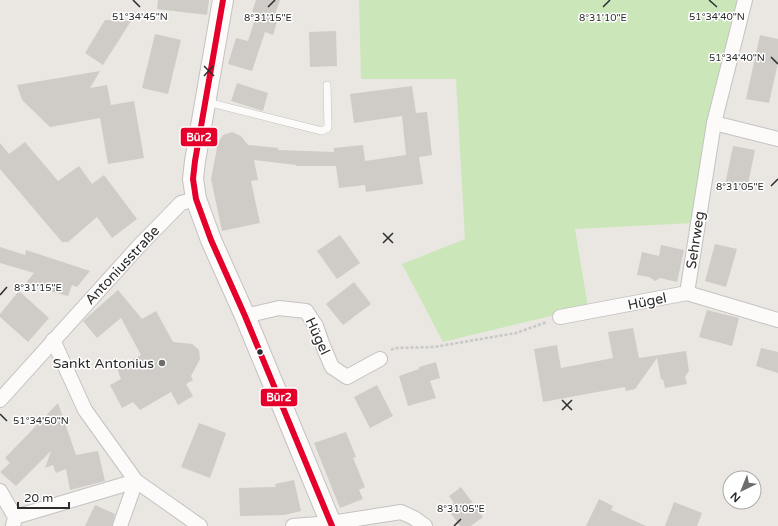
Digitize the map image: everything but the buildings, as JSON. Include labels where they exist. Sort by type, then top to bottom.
[{"type":"street","points":[[223,0],[194,167],[193,179],[196,199],[211,240],[245,316],[332,524]]},
{"type":"street","name":"Sehrweg","points":[[687,293],[714,123],[745,0]]},
{"type":"street","points":[[714,123],[778,139]]},
{"type":"street","name":"Antoniusstraße","points":[[0,400],[139,246],[181,203],[196,199]]},
{"type":"street","points":[[687,293],[778,320]]},
{"type":"street","name":"Hügel","points":[[560,317],[687,293]]},
{"type":"street","name":"Hügel","points":[[245,316],[280,308],[306,311],[316,326],[322,346],[332,367],[347,377],[380,358]]},
{"type":"street","points":[[53,340],[85,410],[136,481],[200,526]]},
{"type":"street","points":[[0,491],[14,521],[136,481]]},
{"type":"street","points":[[120,526],[136,481]]},
{"type":"street","points":[[293,526],[332,524],[401,512],[414,518],[425,526]]},
{"type":"lane","points":[[205,101],[322,131],[328,128],[327,85]]},
{"type":"path","points":[[380,358],[395,348],[434,347],[516,333],[560,317]]},
{"type":"green space","points":[[359,0],[739,0],[693,223],[575,229],[588,307],[443,342],[402,264],[465,239],[456,79],[361,79]]},
{"type":"transit line","name":"Bür2","points":[[223,0],[195,161],[193,179],[196,199],[211,240],[245,316],[332,526]]},
{"type":"place","name":"Sankt Antonius","points":[[162,363]]}]
